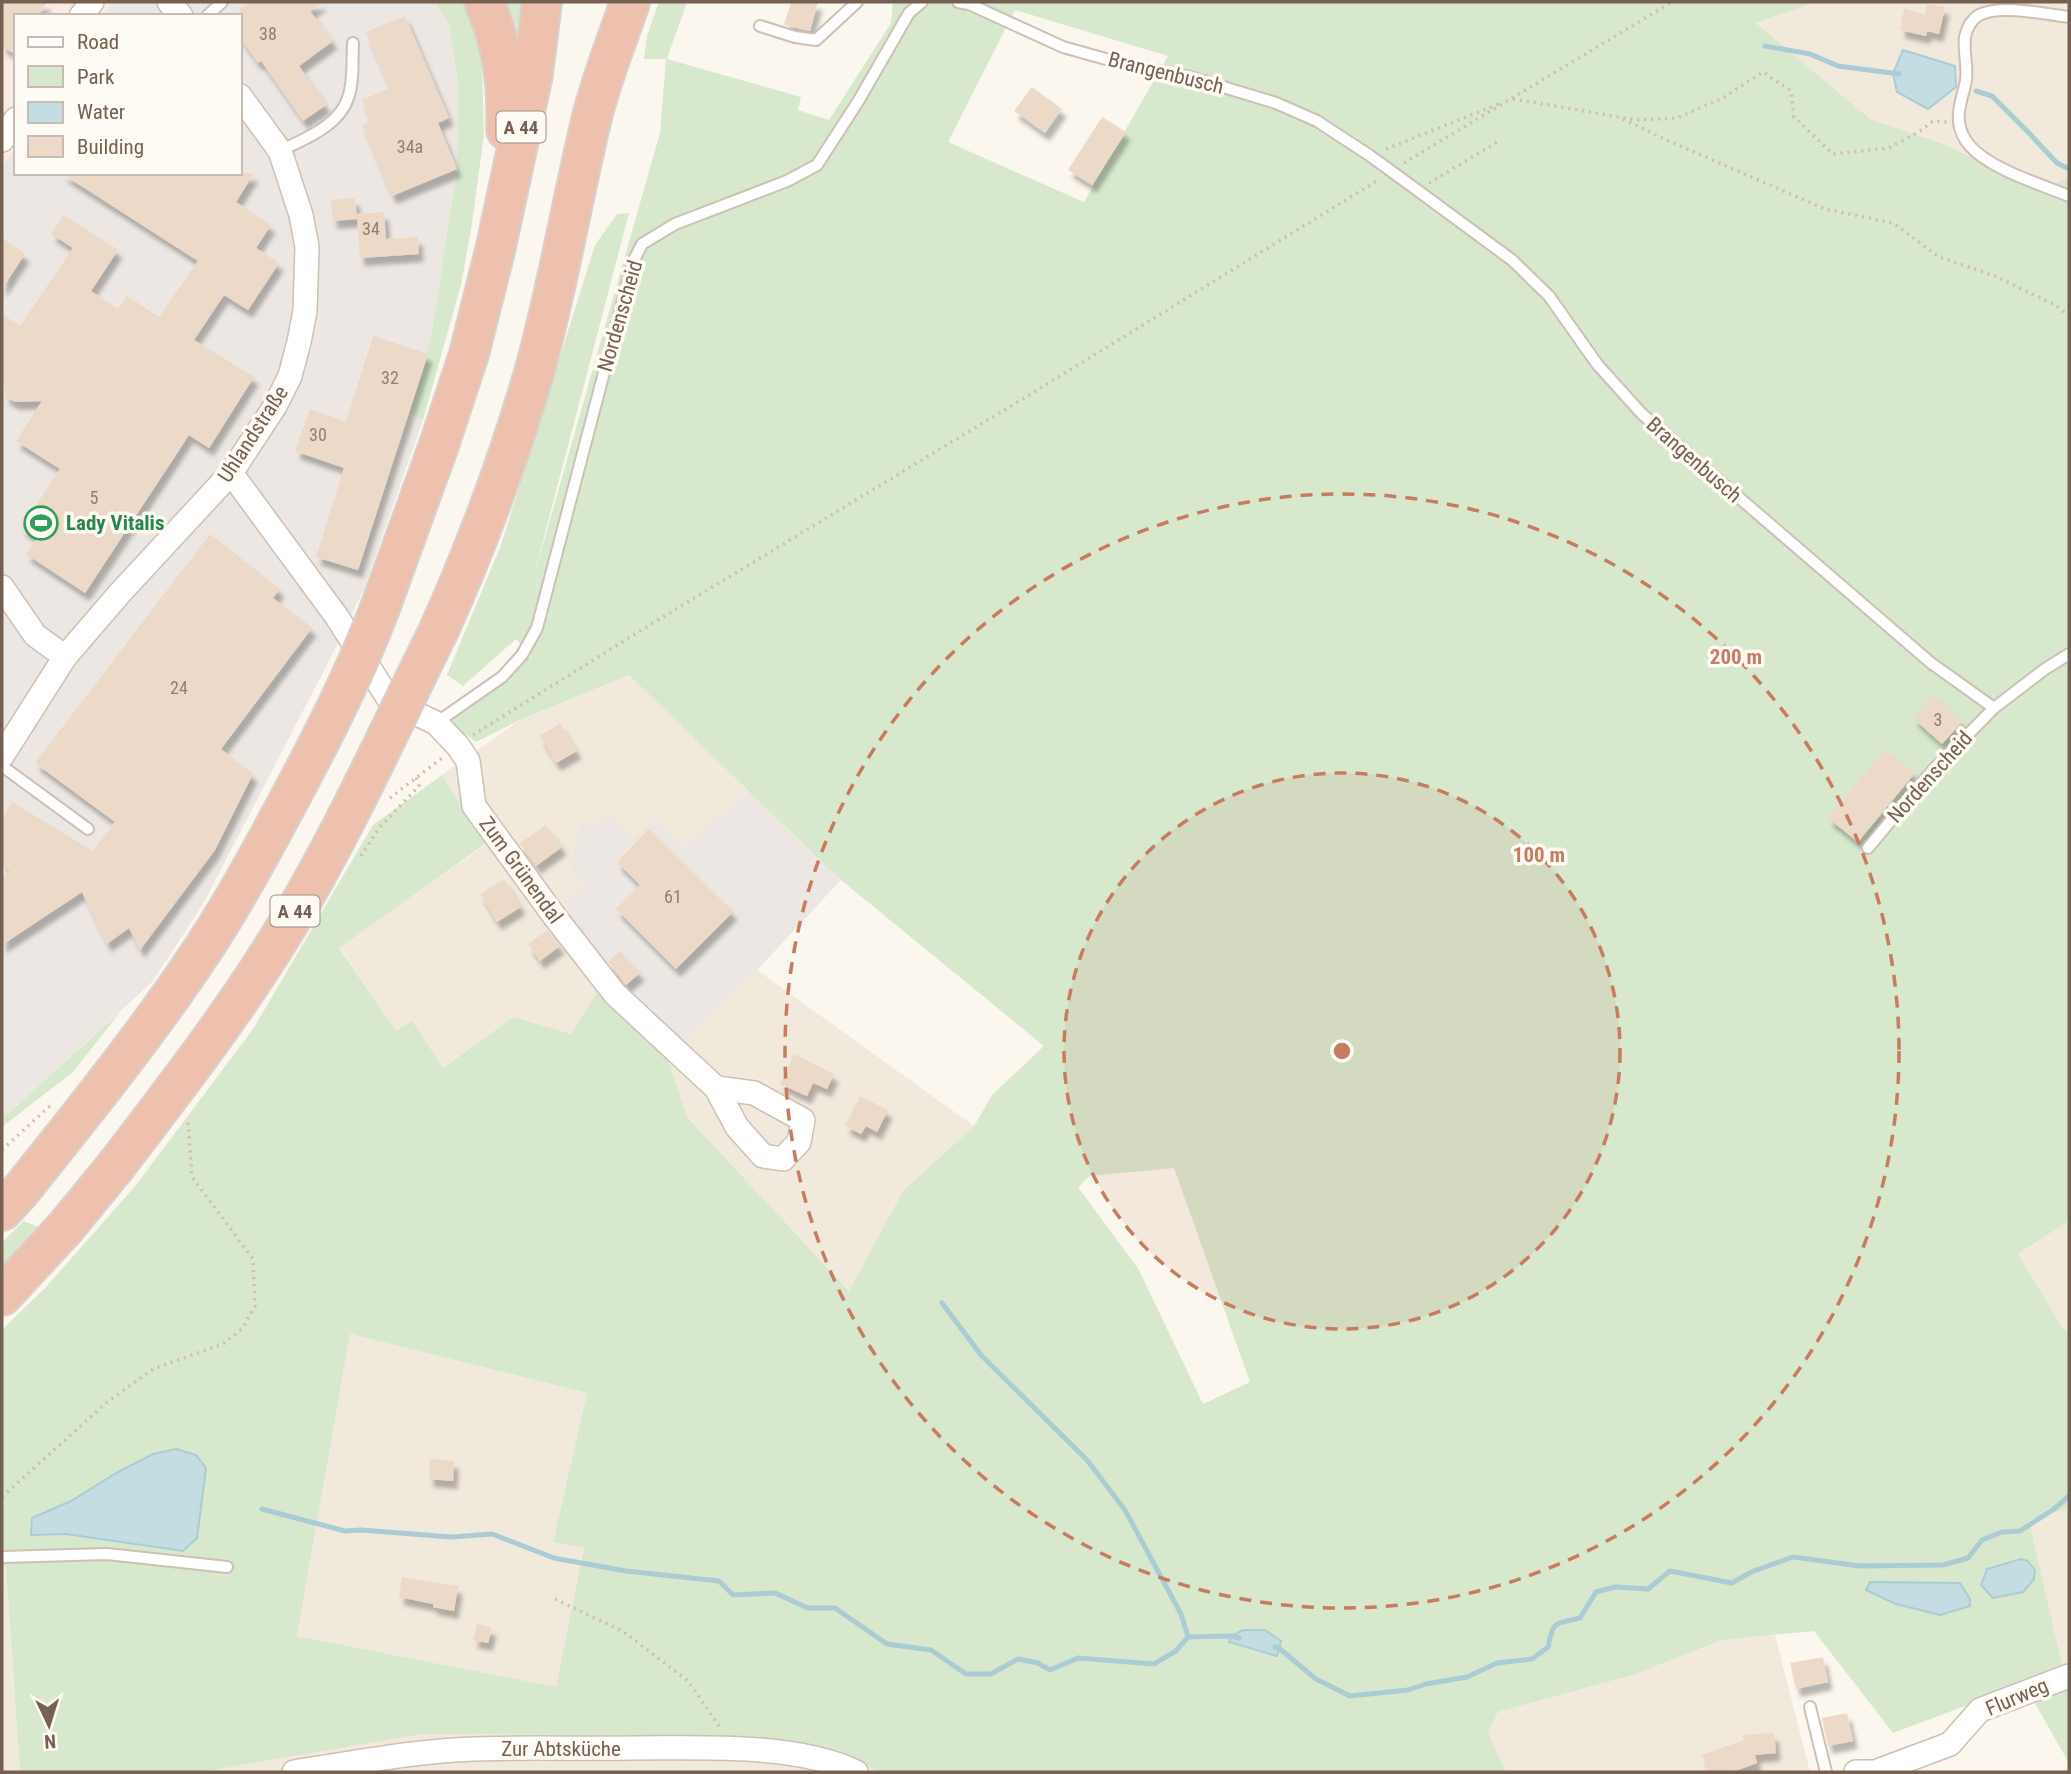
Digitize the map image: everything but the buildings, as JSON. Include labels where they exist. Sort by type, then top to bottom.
[{"type":"highway","points":[[484,2],[498,40],[506,94],[506,127],[495,251]]},
{"type":"highway","name":"A 44","points":[[2,1211],[133,1049],[194,963],[252,868],[309,764],[359,662],[439,445],[469,354],[495,251],[533,74],[542,2]]},
{"type":"highway","name":"A 44","points":[[2,1296],[65,1228],[115,1167],[236,1004],[303,899],[362,790],[439,632],[504,470],[534,372],[594,110],[601,2]]},
{"type":"highway","points":[[594,110],[630,2]]},
{"type":"street","name":"Uhlandstraße","points":[[2,756],[65,657],[231,473],[275,406],[290,376],[305,311],[307,247],[301,215],[280,151],[242,99]]},
{"type":"street","points":[[2,140],[14,122]]},
{"type":"street","name":"Zum Grünendal","points":[[231,473],[337,617],[390,701],[436,723],[458,746],[468,761],[474,806],[555,918],[615,994],[716,1088]]},
{"type":"street","points":[[2,587],[35,635],[65,657]]},
{"type":"street","name":"Flurweg","points":[[1856,1772],[1875,1772],[1950,1744],[1980,1710],[2069,1676]]},
{"type":"street","name":"Zur Abtsküche","points":[[294,1772],[404,1754],[473,1749],[760,1751],[856,1772]]},
{"type":"lane","points":[[209,14],[222,2]]},
{"type":"lane","points":[[760,26],[795,37],[816,40],[857,2]]},
{"type":"lane","points":[[902,2],[909,13]]},
{"type":"lane","name":"Nordenscheid","points":[[436,723],[502,677],[522,655],[537,628],[634,262],[642,244],[676,223],[787,181],[817,165],[859,100],[909,13],[922,2]]},
{"type":"lane","name":"Brangenbusch","points":[[958,2],[969,4],[1063,47],[1127,65],[1190,77],[1276,103],[1317,121],[1369,155],[1512,260],[1549,296],[1597,364],[1642,414],[1931,663],[1994,708]]},
{"type":"lane","points":[[2069,17],[2001,11],[1982,13],[1971,21],[1965,38],[1966,80],[1959,109],[1962,135],[1979,156],[2069,196]]},
{"type":"lane","points":[[280,151],[320,131],[343,110],[349,96],[353,43]]},
{"type":"lane","name":"Nordenscheid","points":[[1868,848],[1933,770],[1994,708],[2069,654]]},
{"type":"lane","points":[[2,766],[88,829]]},
{"type":"lane","points":[[2,1557],[107,1554],[227,1567]]},
{"type":"lane","points":[[1810,1707],[1826,1772]]},
{"type":"path","points":[[1404,164],[1672,2]]},
{"type":"path","points":[[1369,155],[1512,99],[1637,120],[1677,118],[1723,98],[1763,72],[1791,91],[1794,117],[1833,154],[1889,148],[1933,121]]},
{"type":"path","points":[[1620,117],[1825,209],[1893,223],[1940,257],[1995,276],[2057,306],[2069,316]]},
{"type":"path","points":[[1417,190],[1499,141]]},
{"type":"path","points":[[473,735],[1382,178]]},
{"type":"path","points":[[356,863],[379,828],[418,786],[416,777]]},
{"type":"path","points":[[2,1497],[106,1403],[153,1368],[223,1343],[242,1329],[255,1306],[253,1259],[192,1177],[188,1118]]},
{"type":"path","points":[[555,1599],[624,1632],[688,1681],[721,1728],[726,1749]]},
{"type":"shaded area","points":[[2,2],[113,2],[104,14],[14,14],[14,150],[2,168]]},
{"type":"shaded area","points":[[113,2],[435,2],[449,24],[458,83],[457,169],[431,337],[409,413],[423,420],[364,589],[202,906],[152,982],[10,1112],[2,1116],[2,168],[14,150],[14,175],[242,175],[242,14],[104,14]]},
{"type":"shaded area","points":[[1816,2],[2069,2],[2069,178],[2037,189],[1946,145],[1870,119],[1756,23]]},
{"type":"shaded area","points":[[629,675],[751,790],[684,848],[633,841],[592,828],[583,820],[587,882],[545,921],[682,1045],[757,970],[974,1126],[903,1191],[849,1291],[687,1117],[513,1017],[443,1068],[412,1022],[396,1031],[339,947],[485,845],[442,775],[520,720]]},
{"type":"shaded area","points":[[751,790],[841,880],[682,1045],[545,921],[586,882],[570,869],[583,819],[592,828],[609,816],[633,840],[655,819],[684,847]]},
{"type":"shaded area","points":[[2069,1221],[2069,1331],[2064,1330],[2018,1254]]},
{"type":"shaded area","points":[[350,1334],[587,1393],[553,1541],[584,1548],[557,1688],[297,1636]]},
{"type":"shaded area","points":[[2069,1508],[2069,1676],[2065,1677],[2029,1521]]},
{"type":"shaded area","points":[[2,1566],[6,1566],[20,1772],[2,1772]]},
{"type":"shaded area","points":[[1775,1635],[1810,1772],[1506,1772],[1488,1733],[1498,1712],[1633,1675],[1722,1640]]},
{"type":"shaded area","points":[[423,1734],[714,1736],[841,1751],[878,1772],[202,1772]]},
{"type":"green space","points":[[435,2],[468,2],[485,32],[482,64],[484,135],[461,285],[423,420],[409,413],[431,337],[457,169],[458,83],[449,24]]},
{"type":"green space","points":[[491,2],[524,2],[513,77]]},
{"type":"green space","points":[[659,2],[687,2],[667,59],[801,97],[798,110],[829,120],[891,23],[893,2],[1816,2],[1756,23],[1870,119],[1946,145],[2037,189],[2069,178],[2069,1221],[2018,1254],[2064,1330],[2069,1331],[2069,1508],[2029,1521],[2065,1677],[2069,1676],[2069,1763],[2024,1684],[1893,1733],[1814,1631],[1722,1640],[1633,1675],[1498,1712],[1488,1733],[1506,1772],[878,1772],[841,1751],[714,1736],[423,1734],[202,1772],[20,1772],[6,1567],[2,1566],[2,1330],[47,1286],[136,1185],[253,1029],[373,825],[442,775],[485,844],[339,948],[396,1031],[412,1021],[443,1068],[513,1017],[571,1034],[600,987],[666,1054],[687,1117],[849,1291],[903,1191],[974,1126],[992,1095],[1044,1046],[841,880],[629,675],[520,720],[476,742],[449,723],[531,656],[516,639],[463,686],[447,675],[501,545],[595,245],[617,214],[629,213],[532,583],[660,133],[666,59],[644,59],[647,36]],"holes":[[[1015,10],[1168,56],[1084,202],[948,142]],[[1174,1168],[1250,1382],[1203,1404],[1139,1270],[1078,1187],[1090,1176]],[[350,1334],[587,1393],[553,1542],[584,1548],[556,1687],[297,1636]]]},
{"type":"green space","points":[[121,1011],[73,1072],[2,1127],[2,1116],[10,1112]]},
{"type":"green space","points":[[23,1221],[39,1227],[2,1268],[2,1243]]},
{"type":"water","points":[[1903,50],[1955,66],[1956,87],[1928,109],[1897,92],[1893,73]]},
{"type":"water","points":[[176,1449],[196,1455],[206,1468],[197,1538],[183,1551],[66,1534],[31,1535],[32,1518],[71,1501],[153,1454]]},
{"type":"water","points":[[2021,1559],[2028,1561],[2035,1570],[2034,1579],[2023,1592],[1993,1598],[1981,1585],[1987,1569]]},
{"type":"water","points":[[1870,1582],[1960,1583],[1970,1599],[1970,1606],[1940,1615],[1896,1604],[1866,1590]]},
{"type":"water","points":[[1243,1630],[1265,1630],[1281,1641],[1277,1656],[1229,1642],[1232,1636]]},
{"type":"waterway","points":[[1765,46],[1810,54],[1838,66],[1899,74]]},
{"type":"waterway","points":[[1976,91],[1992,96],[2057,163],[2069,169]]},
{"type":"waterway","points":[[942,1303],[981,1355],[1087,1460],[1125,1510],[1181,1614],[1188,1637]]},
{"type":"waterway","points":[[1275,1647],[1316,1679],[1350,1696],[1408,1690],[1467,1677],[1497,1663],[1532,1659],[1548,1647],[1556,1625],[1580,1618],[1596,1592],[1615,1587],[1648,1589],[1670,1571],[1732,1583],[1751,1572],[1793,1557],[1860,1566],[1943,1565],[1968,1558],[1982,1540],[2002,1532],[2020,1531],[2069,1496]]},
{"type":"waterway","points":[[262,1509],[345,1531],[451,1537],[492,1534],[554,1558],[626,1571],[719,1581],[733,1595],[775,1593],[808,1608],[835,1608],[887,1644],[931,1650],[966,1674],[991,1674],[1018,1659],[1038,1663],[1050,1670],[1078,1658],[1154,1664],[1176,1651],[1188,1637],[1239,1638]]},
{"type":"place","name":"Lady Vitalis","points":[[41,523]]}]
